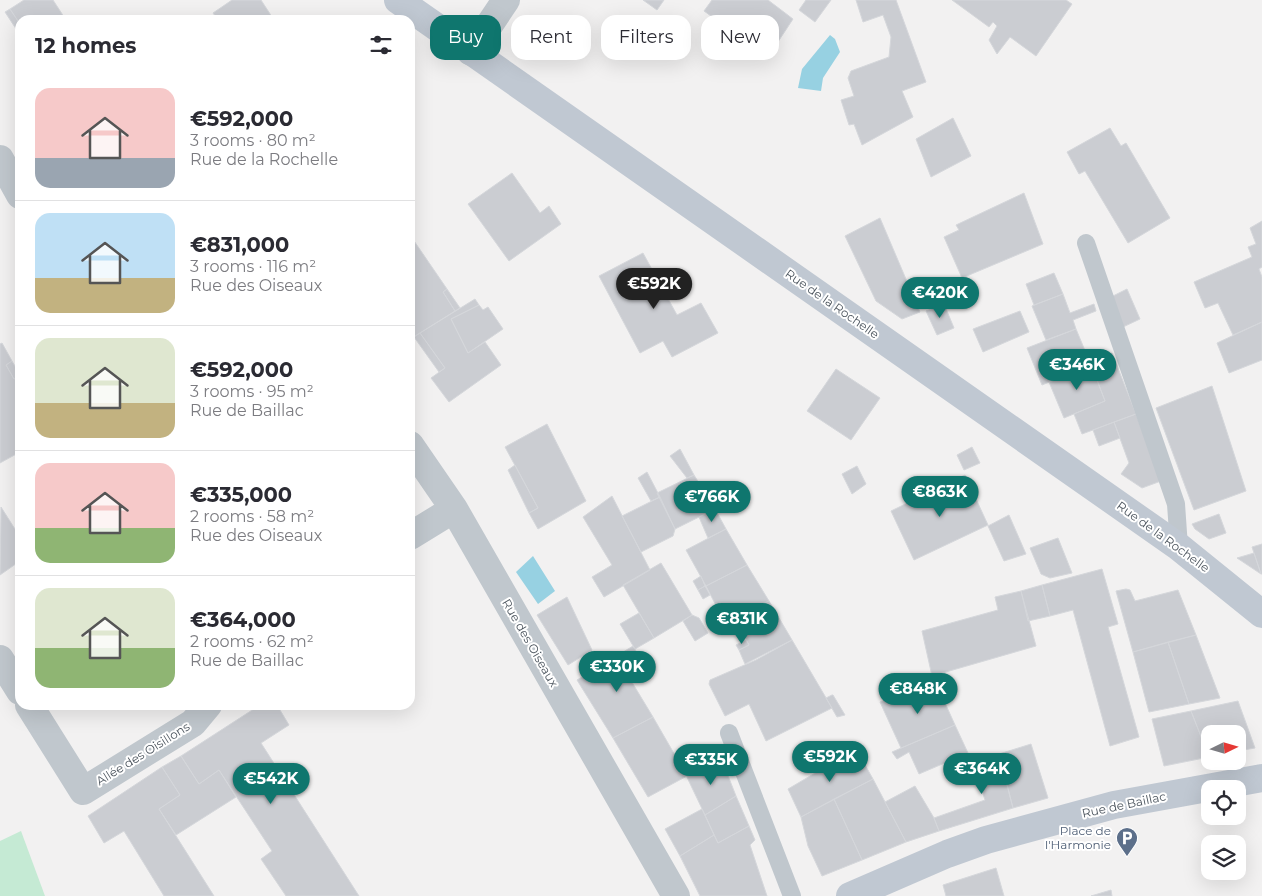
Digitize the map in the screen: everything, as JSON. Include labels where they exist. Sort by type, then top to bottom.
[{"type":"main road","name":"Rue de la Rochelle","points":[[398,0],[430,23]]},
{"type":"main road","name":"Rue de la Rochelle","points":[[482,60],[1179,547],[1262,614]]},
{"type":"main road","name":"Rue de Baillac","points":[[850,896],[947,854],[986,840],[1114,805],[1262,778]]},
{"type":"street","points":[[496,15],[506,0]]},
{"type":"street","points":[[0,159],[15,186]]},
{"type":"street","name":"Rue des Oiseaux","points":[[415,452],[454,509],[676,896]]},
{"type":"street","points":[[415,533],[454,509]]},
{"type":"street","points":[[0,659],[15,683]]},
{"type":"street","name":"Allée des Oisillons","points":[[32,710],[83,791],[193,723],[204,710]]},
{"type":"lane","points":[[1086,243],[1176,504],[1179,547]]},
{"type":"lane","points":[[729,733],[792,896]]},
{"type":"green space","points":[[21,831],[45,896],[0,896],[0,841]]},
{"type":"water","points":[[830,35],[835,39],[840,52],[823,78],[821,91],[798,88],[802,69]]},
{"type":"water","points":[[533,556],[555,591],[538,604],[516,572]]},
{"type":"building","points":[[24,0],[53,0],[63,15],[15,16],[10,9]]},
{"type":"building","points":[[232,0],[261,0],[271,15],[214,15],[213,13]]},
{"type":"building","points":[[643,0],[664,0],[657,10]]},
{"type":"building","points":[[712,0],[768,0],[793,19],[779,40],[779,15],[710,15],[704,11]]},
{"type":"building","points":[[806,0],[831,0],[815,22],[799,10]]},
{"type":"building","points":[[856,0],[896,0],[926,82],[902,91],[913,117],[862,145],[854,124],[849,125],[841,100],[854,96],[848,78],[851,71],[889,57],[891,37],[883,15],[863,22]]},
{"type":"building","points":[[952,0],[1066,0],[1072,4],[1036,56],[1010,37],[997,54],[989,40],[997,26],[993,22],[989,27]]},
{"type":"building","points":[[10,9],[15,16],[15,27],[5,12]]},
{"type":"building","points":[[953,118],[971,156],[931,177],[916,139]]},
{"type":"building","points":[[1110,128],[1121,146],[1126,143],[1170,218],[1128,243],[1085,171],[1079,174],[1067,152]]},
{"type":"building","points":[[512,173],[540,213],[549,206],[561,224],[509,261],[468,204]]},
{"type":"building","points":[[1024,193],[1043,244],[962,278],[944,237],[959,230],[956,225]]},
{"type":"building","points":[[880,218],[920,312],[902,319],[876,301],[845,236]]},
{"type":"building","points":[[1262,221],[1262,267],[1259,269],[1262,277],[1262,322],[1233,335],[1218,303],[1205,308],[1194,282],[1252,257],[1248,247],[1256,244],[1250,228]]},
{"type":"building","points":[[415,242],[447,289],[443,292],[455,311],[415,336]]},
{"type":"building","points":[[643,253],[677,315],[701,303],[718,333],[672,357],[663,341],[640,353],[599,276]]},
{"type":"building","points":[[1054,273],[1063,294],[1034,305],[1026,284]]},
{"type":"building","points":[[447,289],[460,308],[455,311],[443,292]]},
{"type":"building","points":[[1127,289],[1140,319],[1123,327],[1111,297]]},
{"type":"building","points":[[1063,294],[1070,313],[1094,304],[1096,311],[1073,320],[1076,329],[1046,340],[1032,306]]},
{"type":"building","points":[[475,299],[479,305],[451,319],[468,353],[485,342],[501,365],[449,402],[431,378],[445,368],[420,333]]},
{"type":"building","points":[[944,304],[954,328],[937,335],[926,311]]},
{"type":"building","points":[[479,305],[483,310],[488,307],[503,329],[468,353],[451,319]]},
{"type":"building","points":[[1020,311],[1029,332],[983,352],[973,329]]},
{"type":"building","points":[[1262,322],[1262,360],[1229,373],[1217,343]]},
{"type":"building","points":[[1076,329],[1091,365],[1042,385],[1027,348]]},
{"type":"building","points":[[420,333],[445,368],[439,372],[415,336]]},
{"type":"building","points":[[2,343],[12,361],[6,365],[15,378],[15,455],[0,463],[0,344]]},
{"type":"building","points":[[1112,353],[1136,414],[1082,434],[1074,414],[1105,401],[1090,361]]},
{"type":"building","points":[[12,361],[15,366],[14,379],[6,365]]},
{"type":"building","points":[[1091,365],[1105,401],[1064,418],[1049,382]]},
{"type":"building","points":[[836,369],[880,398],[851,440],[807,411]]},
{"type":"building","points":[[1212,386],[1246,491],[1194,510],[1156,408]]},
{"type":"building","points":[[1136,414],[1161,481],[1142,488],[1121,474],[1129,463],[1114,422]]},
{"type":"building","points":[[1114,422],[1120,438],[1099,446],[1093,430]]},
{"type":"building","points":[[547,424],[586,501],[538,529],[529,513],[538,508],[505,447]]},
{"type":"building","points":[[972,447],[980,463],[964,470],[957,455]]},
{"type":"building","points":[[680,449],[694,475],[687,478],[670,456]]},
{"type":"building","points":[[515,465],[538,508],[529,513],[508,470]]},
{"type":"building","points":[[857,466],[866,484],[852,494],[842,474]]},
{"type":"building","points":[[647,472],[660,497],[651,501],[638,478]]},
{"type":"building","points":[[694,475],[715,509],[675,529],[657,493]]},
{"type":"building","points":[[965,475],[988,525],[914,560],[891,511]]},
{"type":"building","points":[[612,496],[650,570],[604,597],[592,577],[612,565],[583,517]]},
{"type":"building","points":[[660,497],[675,529],[673,536],[641,552],[622,516]]},
{"type":"building","points":[[1,507],[15,529],[15,564],[0,575]]},
{"type":"building","points":[[715,509],[726,529],[708,538],[699,517]]},
{"type":"building","points":[[1219,514],[1226,533],[1209,539],[1195,529],[1192,524]]},
{"type":"building","points":[[1009,515],[1026,554],[1004,561],[988,526]]},
{"type":"building","points":[[726,529],[747,565],[706,586],[686,550]]},
{"type":"building","points":[[1058,538],[1072,573],[1050,578],[1041,574],[1030,548]]},
{"type":"building","points":[[1262,544],[1262,574],[1261,574],[1252,547]]},
{"type":"building","points":[[1254,553],[1261,574],[1237,558]]},
{"type":"building","points":[[661,563],[692,615],[654,638],[623,585]]},
{"type":"building","points":[[747,565],[769,601],[725,623],[706,586]]},
{"type":"building","points":[[1102,569],[1118,624],[1108,627],[1139,737],[1110,746],[1073,610],[1050,616],[1042,585]]},
{"type":"building","points":[[701,576],[705,586],[698,590],[693,581]]},
{"type":"building","points":[[1042,585],[1050,616],[1028,621],[1021,591]]},
{"type":"building","points":[[705,586],[710,595],[703,599],[698,590]]},
{"type":"building","points":[[1130,590],[1135,601],[1178,590],[1196,635],[1133,652],[1116,591]]},
{"type":"building","points":[[1021,591],[1036,646],[932,676],[922,631],[998,610],[995,597]]},
{"type":"building","points":[[567,597],[592,650],[568,665],[537,615]]},
{"type":"building","points":[[769,601],[792,640],[745,664],[739,650],[749,645],[736,618]]},
{"type":"building","points":[[639,613],[654,638],[635,649],[620,624]]},
{"type":"building","points":[[692,615],[699,618],[708,633],[695,641],[683,621]]},
{"type":"building","points":[[1196,635],[1220,698],[1189,704],[1168,642]]},
{"type":"building","points":[[746,640],[749,645],[739,650],[736,645]]},
{"type":"building","points":[[792,640],[832,708],[766,741],[749,704],[725,716],[709,684],[710,680],[756,660]]},
{"type":"building","points":[[1168,642],[1189,704],[1149,712],[1133,652]]},
{"type":"building","points":[[633,646],[646,668],[630,679],[653,717],[613,738],[577,680]]},
{"type":"building","points":[[936,683],[955,725],[901,748],[880,702]]},
{"type":"building","points":[[832,695],[845,715],[837,717],[826,698]]},
{"type":"building","points":[[1238,701],[1255,748],[1246,750],[1246,725],[1201,725],[1201,737],[1191,711]]},
{"type":"building","points":[[252,710],[280,710],[289,725],[261,743],[359,896],[286,896],[261,859],[272,851],[219,770],[199,784],[181,756]]},
{"type":"building","points":[[1191,711],[1201,737],[1201,759],[1164,766],[1152,719]]},
{"type":"building","points":[[653,717],[687,776],[648,797],[613,738]]},
{"type":"building","points":[[955,725],[968,753],[919,774],[909,752],[897,759],[892,752]]},
{"type":"building","points":[[1031,744],[1048,798],[1013,808],[999,754]]},
{"type":"building","points":[[856,749],[873,779],[801,817],[788,789]]},
{"type":"building","points":[[999,754],[1013,808],[939,831],[934,818],[985,800],[972,761]]},
{"type":"building","points":[[181,756],[199,784],[219,770],[236,797],[176,835],[159,809],[180,795],[162,767]]},
{"type":"building","points":[[710,761],[725,768],[736,796],[705,815],[684,771]]},
{"type":"building","points":[[162,767],[180,795],[159,809],[214,896],[164,896],[124,831],[104,843],[88,816]]},
{"type":"building","points":[[873,779],[906,842],[862,860],[834,799]]},
{"type":"building","points":[[915,786],[934,818],[939,831],[906,842],[885,802]]},
{"type":"building","points":[[736,796],[749,826],[718,843],[705,815]]},
{"type":"building","points":[[834,799],[862,860],[822,876],[808,846],[801,817]]},
{"type":"building","points":[[702,809],[714,835],[680,856],[665,829]]},
{"type":"building","points":[[749,826],[755,840],[750,845],[767,896],[700,896],[680,856],[714,835],[718,843]]},
{"type":"building","points":[[996,868],[1004,896],[946,896],[943,885]]},
{"type":"building","points":[[1111,890],[1112,896],[1091,896]]},
{"type":"place","name":"Place de l'Harmonie","points":[[1127,857]]}]
